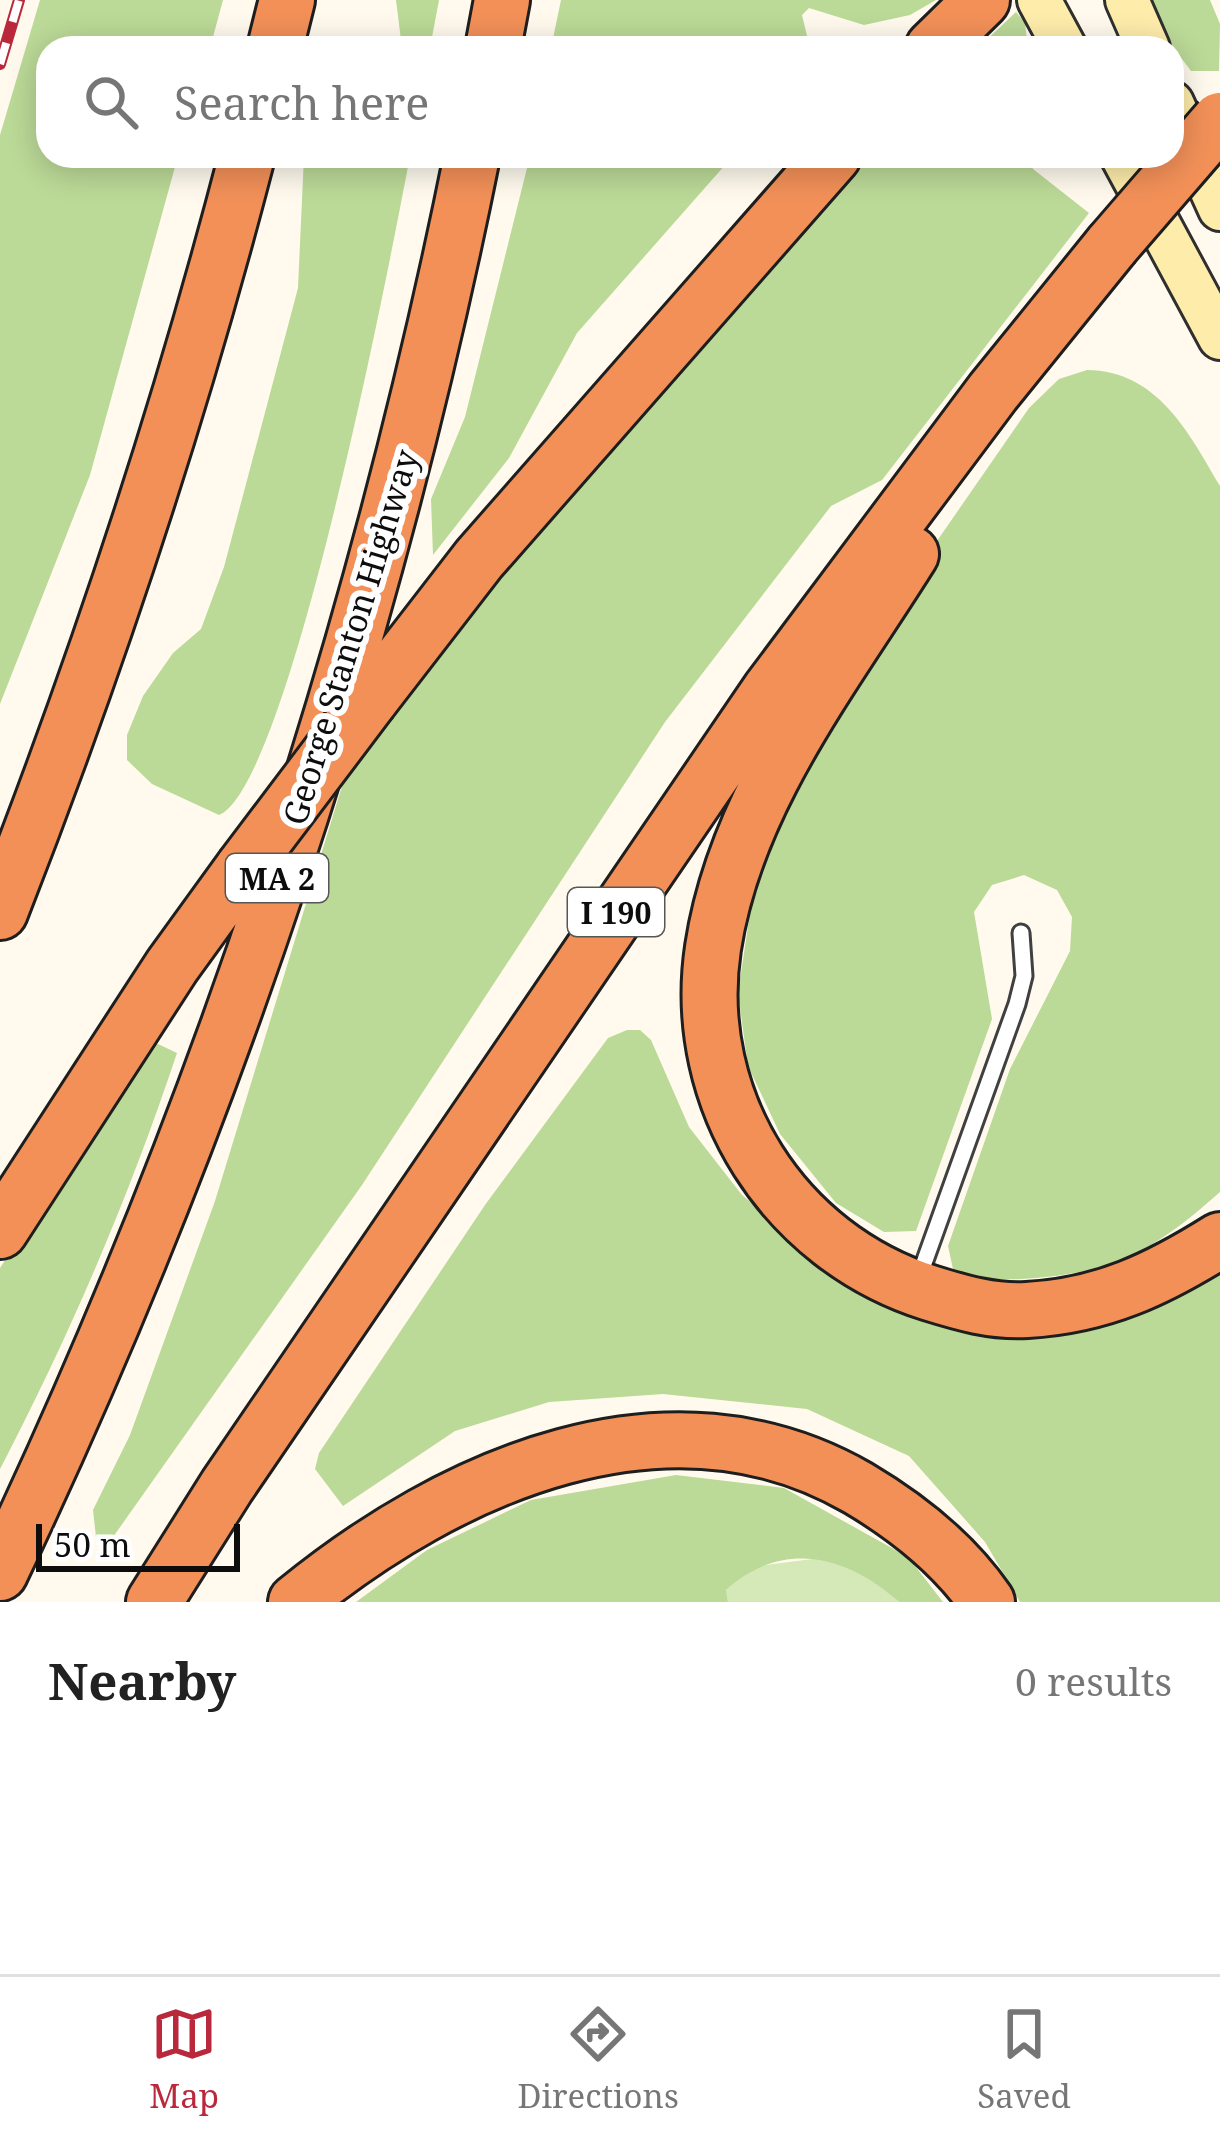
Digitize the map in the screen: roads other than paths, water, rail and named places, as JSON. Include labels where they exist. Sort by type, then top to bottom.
[{"type":"highway","points":[[278,36],[287,0]]},
{"type":"highway","points":[[495,36],[502,0]]},
{"type":"highway","name":"I 190","points":[[1184,162],[1220,121]]},
{"type":"highway","points":[[0,912],[73,726],[149,506],[244,168]]},
{"type":"highway","name":"George Stanton Highway","points":[[0,1574],[194,1124],[257,941],[376,566],[430,366],[470,168]]},
{"type":"highway","points":[[0,1231],[148,1002],[370,700],[494,541],[822,168]]},
{"type":"highway","name":"I 190","points":[[154,1602],[227,1486],[770,690],[993,392],[1179,168]]},
{"type":"highway","points":[[1076,292],[769,781],[741,846],[713,951],[710,1012],[718,1076],[755,1158],[779,1193],[834,1246],[915,1288],[976,1307],[1008,1310],[1097,1302],[1157,1279],[1220,1240]]},
{"type":"highway","points":[[296,1602],[370,1546],[463,1493],[601,1446],[657,1438],[739,1443],[835,1475],[898,1511],[955,1563],[987,1602]]},
{"type":"main road","points":[[1039,0],[1058,36]]},
{"type":"main road","points":[[1126,0],[1142,36]]},
{"type":"main road","points":[[1184,129],[1220,208]]},
{"type":"main road","points":[[1128,168],[1220,338]]},
{"type":"lane","points":[[915,1288],[1017,1004],[1024,976],[1021,933]]},
{"type":"railway","points":[[0,64],[19,0]]}]
